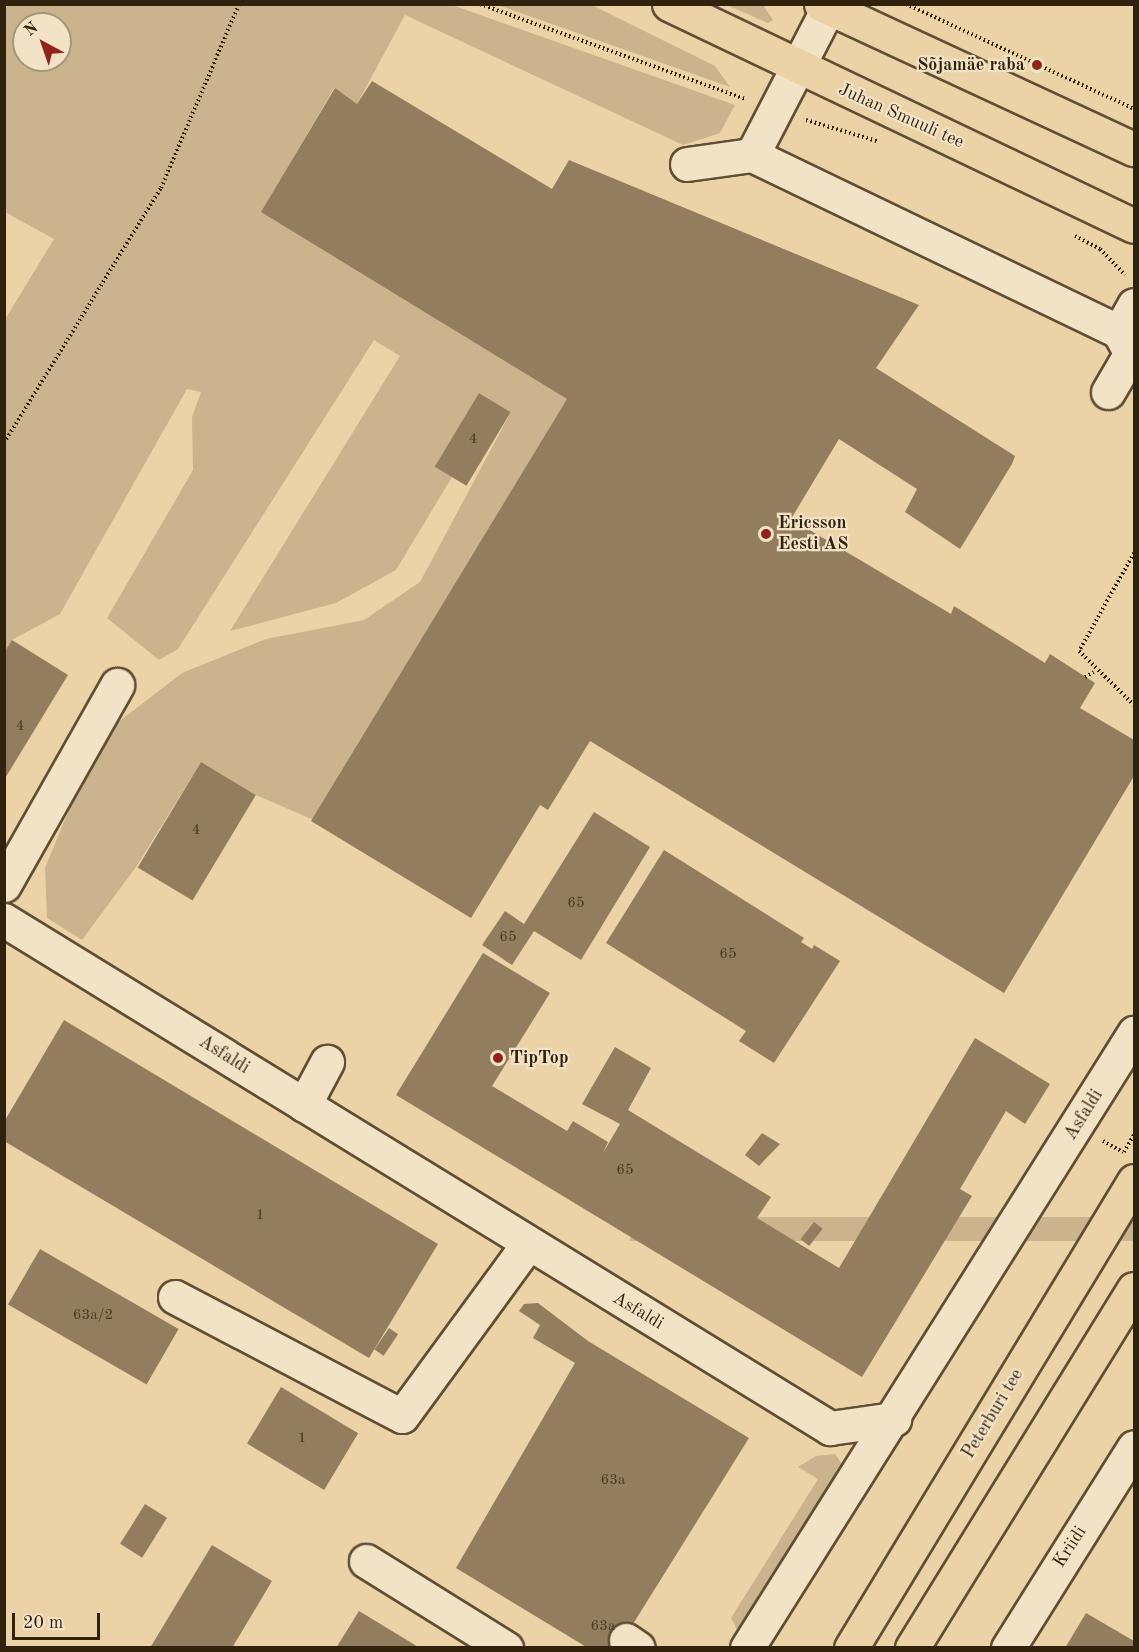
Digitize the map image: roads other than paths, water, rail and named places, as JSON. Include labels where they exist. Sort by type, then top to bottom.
[{"type":"main road","name":"Juhan Smuuli tee","points":[[669,4],[796,69],[1134,226]]},
{"type":"main road","points":[[824,6],[1134,149]]},
{"type":"main road","name":"Peterburi tee","points":[[851,1647],[1134,1181]]},
{"type":"main road","points":[[912,1647],[1134,1289]]},
{"type":"lane","points":[[752,155],[796,69],[824,6]]},
{"type":"lane","points":[[687,164],[752,155],[1129,338],[1108,392]]},
{"type":"lane","points":[[4,885],[117,685]]},
{"type":"lane","name":"Asfaldi","points":[[4,920],[830,1428],[894,1419],[1134,1033]]},
{"type":"lane","points":[[304,1105],[327,1062]]},
{"type":"lane","points":[[175,1297],[402,1416],[528,1244]]},
{"type":"lane","points":[[747,1647],[894,1419]]},
{"type":"lane","name":"Kriidi","points":[[1008,1647],[1134,1447]]},
{"type":"lane","points":[[366,1562],[506,1647]]},
{"type":"place","name":"Sõjamäe raba","points":[[1037,65]]},
{"type":"place","name":"Ericsson Eesti AS","points":[[766,534]]},
{"type":"place","name":"TipTop","points":[[498,1058]]}]
